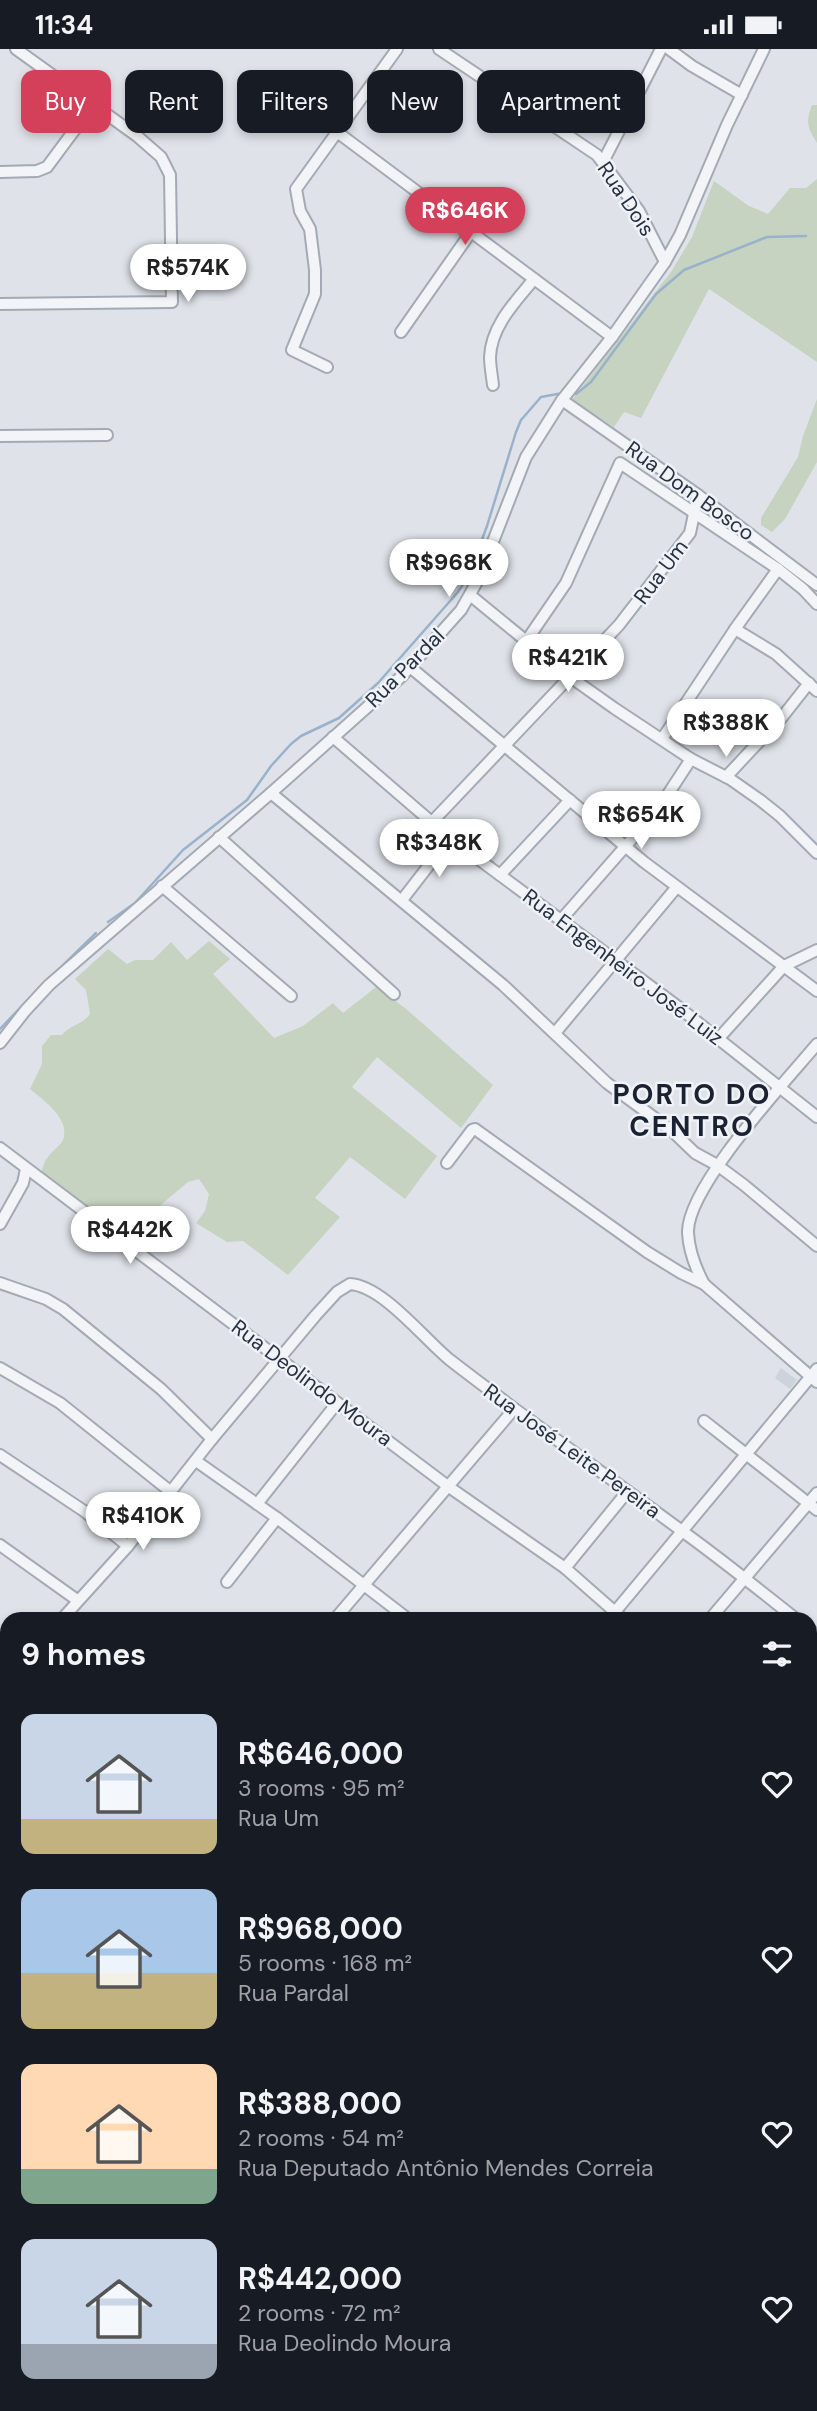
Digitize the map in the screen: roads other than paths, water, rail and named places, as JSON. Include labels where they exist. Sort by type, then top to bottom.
[{"type":"street","points":[[16,49],[45,70]]},
{"type":"street","points":[[353,110],[397,49]]},
{"type":"street","name":"Rua Dois","points":[[439,49],[586,146],[603,162],[639,211],[665,262]]},
{"type":"street","points":[[603,162],[662,49]]},
{"type":"street","points":[[669,49],[742,95]]},
{"type":"street","points":[[683,60],[689,49]]},
{"type":"street","name":"Rua Pardal","points":[[0,1043],[49,985],[271,793],[410,667],[461,610],[471,595],[526,457],[562,400],[612,337],[665,262],[680,235],[727,125],[764,49]]},
{"type":"street","points":[[0,304],[173,302],[170,175],[162,157],[111,118]]},
{"type":"street","points":[[0,172],[37,171],[47,167],[72,133]]},
{"type":"street","points":[[327,367],[292,350],[315,294],[310,229],[300,211],[296,189],[336,133]]},
{"type":"street","points":[[338,133],[612,337]]},
{"type":"street","points":[[401,332],[471,232]]},
{"type":"street","points":[[493,385],[490,355],[494,334],[510,308],[534,279]]},
{"type":"street","name":"Rua Dom Bosco","points":[[562,400],[698,495],[817,585]]},
{"type":"street","points":[[0,436],[107,435]]},
{"type":"street","points":[[527,640],[566,583],[620,463],[778,569],[817,604]]},
{"type":"street","name":"Rua Um","points":[[432,823],[620,625],[690,533],[698,495]]},
{"type":"street","points":[[662,739],[778,569]]},
{"type":"street","points":[[471,595],[569,676],[691,759],[744,789],[780,816],[817,853]]},
{"type":"street","points":[[726,777],[813,687],[776,654],[735,629]]},
{"type":"street","points":[[410,667],[677,888],[817,991]]},
{"type":"street","name":"Rua Engenheiro José Luiz","points":[[333,737],[450,838],[719,1038],[817,1117]]},
{"type":"street","points":[[559,921],[659,808],[691,759]]},
{"type":"street","points":[[271,793],[503,985],[607,1083],[671,1130],[695,1153],[717,1165],[817,1246]]},
{"type":"street","points":[[499,875],[570,800]]},
{"type":"street","points":[[219,837],[394,994]]},
{"type":"street","points":[[402,900],[450,838]]},
{"type":"street","points":[[162,886],[291,996]]},
{"type":"street","points":[[555,1033],[677,888]]},
{"type":"street","points":[[719,1038],[784,966],[817,950]]},
{"type":"street","points":[[704,1284],[698,1272],[688,1232],[692,1211],[717,1165],[817,1044]]},
{"type":"street","points":[[447,1163],[475,1128],[647,1252],[704,1284],[815,1376],[747,1454],[618,1612]]},
{"type":"street","name":"Rua Deolindo Moura","points":[[0,1148],[449,1487],[565,1568],[611,1612]]},
{"type":"street","points":[[0,1224],[23,1183],[26,1168]]},
{"type":"street","points":[[0,1283],[46,1299],[64,1309],[161,1389],[212,1439]]},
{"type":"street","name":"Rua José Leite Pereira","points":[[280,1359],[342,1288],[350,1284],[363,1286],[416,1327],[440,1352],[514,1409],[683,1531],[787,1612]]},
{"type":"street","points":[[68,1612],[128,1546],[212,1439],[280,1359]]},
{"type":"street","points":[[0,1368],[60,1403],[171,1492]]},
{"type":"street","points":[[257,1504],[337,1403]]},
{"type":"street","points":[[341,1612],[514,1409]]},
{"type":"street","points":[[704,1422],[813,1507]]},
{"type":"street","points":[[0,1455],[84,1511],[128,1546]]},
{"type":"street","points":[[196,1461],[277,1518],[399,1612]]},
{"type":"street","points":[[565,1568],[627,1492]]},
{"type":"street","points":[[716,1612],[813,1507],[817,1493]]},
{"type":"street","points":[[227,1582],[277,1518]]},
{"type":"street","points":[[0,1545],[77,1600]]},
{"type":"waterway","points":[[573,394],[591,382],[656,294],[684,270],[767,237],[806,236]]},
{"type":"waterway","points":[[108,922],[135,903],[183,850],[247,800],[271,766],[291,744],[301,736],[339,718],[378,683],[458,592],[468,577],[487,526],[521,420],[541,397],[563,393]]},
{"type":"waterway","points":[[51,977],[96,933]]},
{"type":"waterway","points":[[0,1029],[43,984]]},
{"type":"district","name":"PORTO DO CENTRO","points":[[692,1110]]}]
